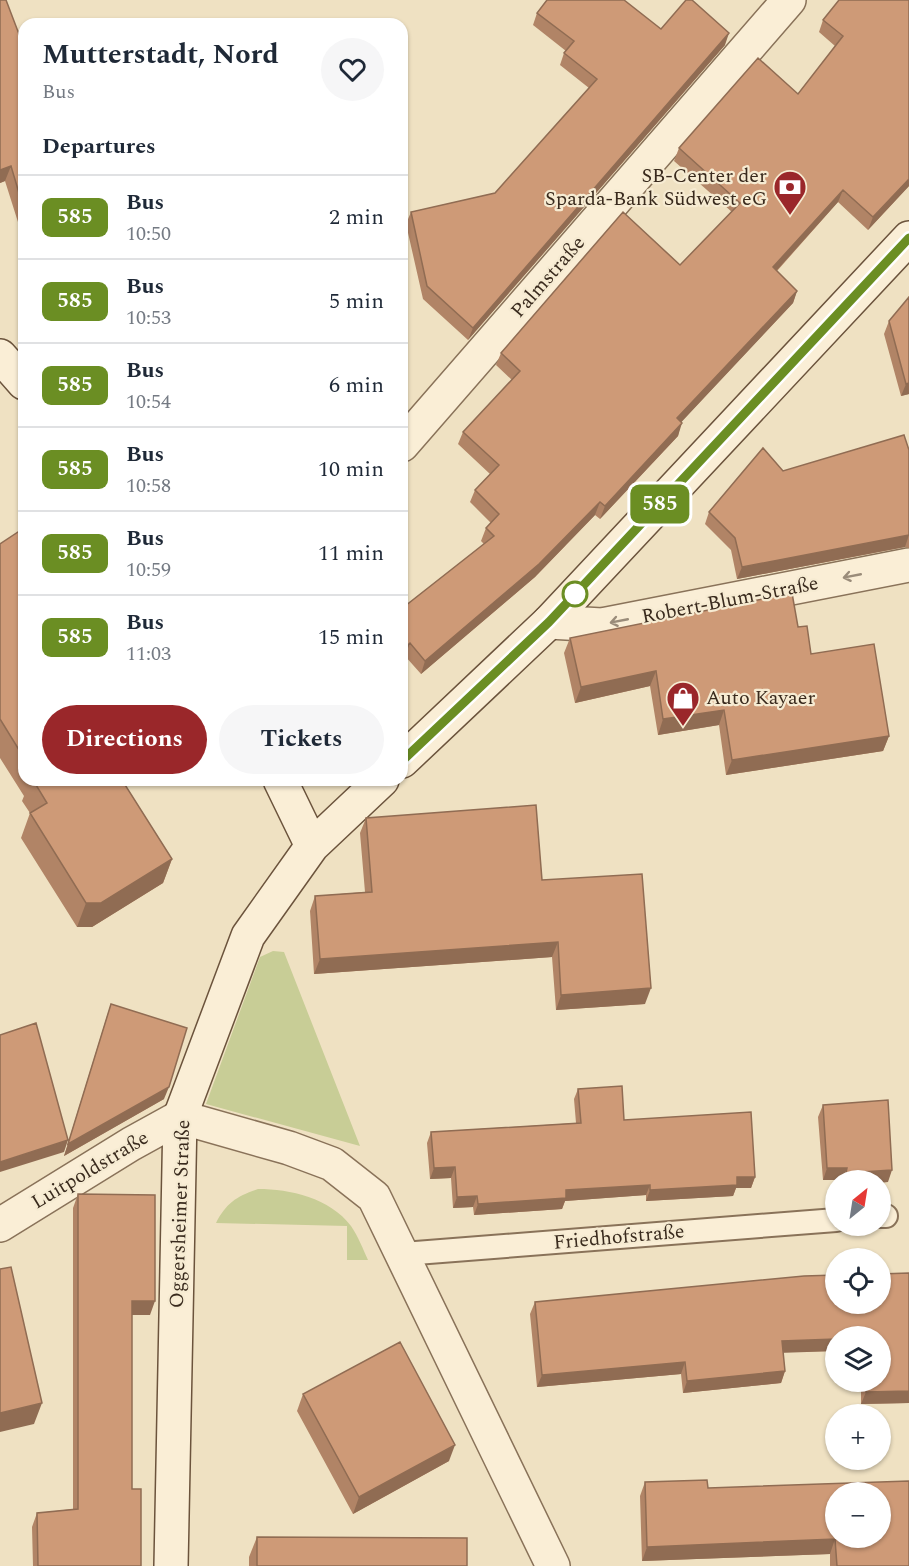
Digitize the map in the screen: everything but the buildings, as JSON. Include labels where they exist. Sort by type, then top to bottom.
[{"type":"street","name":"Palmstraße","points":[[408,438],[789,0]]},
{"type":"street","points":[[408,755],[549,622],[909,238]]},
{"type":"street","points":[[0,356],[18,376]]},
{"type":"street","name":"Robert-Blum-Straße","points":[[549,622],[602,625],[909,565]]},
{"type":"street","points":[[283,786],[312,846]]},
{"type":"street","name":"Oggersheimer Straße","points":[[171,1566],[180,1117],[248,936],[312,846],[376,786]]},
{"type":"street","points":[[180,1117],[289,1148],[332,1164],[374,1197],[553,1566]]},
{"type":"street","name":"Luitpoldstraße","points":[[0,1225],[131,1144],[180,1117]]},
{"type":"lane","name":"Friedhofstraße","points":[[403,1254],[825,1221]]},
{"type":"green space","points":[[273,951],[284,952],[360,1146],[206,1104],[260,957]]},
{"type":"green space","points":[[258,1189],[296,1193],[332,1208],[351,1226],[368,1260],[347,1260],[347,1226],[216,1223],[233,1201]]},
{"type":"bus line","name":"585","points":[[408,755],[549,622],[909,238]]},
{"type":"place","name":"SB-Center der Sparda-Bank Südwest eG","points":[[790,216]]},
{"type":"place","name":"Auto Kayaer","points":[[683,727]]}]
